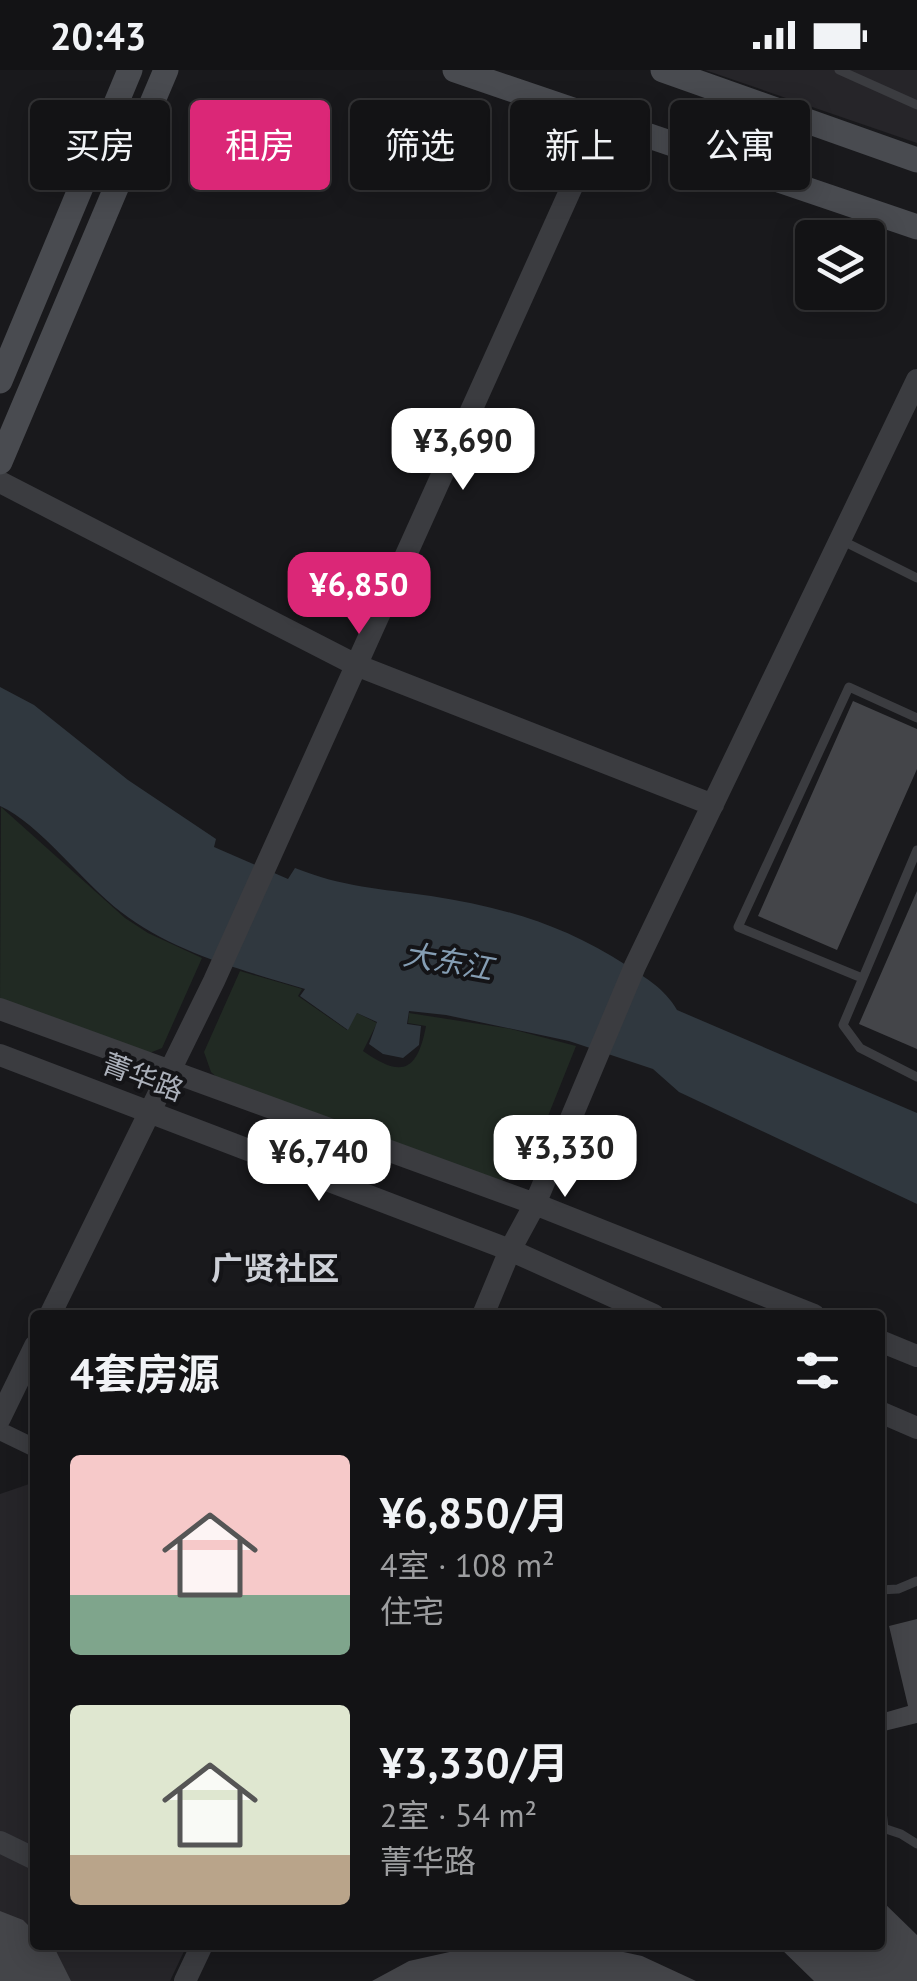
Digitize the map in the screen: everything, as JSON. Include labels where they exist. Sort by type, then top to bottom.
[{"type":"main road","points":[[0,380],[130,70]]},
{"type":"main road","points":[[0,462],[166,70]]},
{"type":"main road","points":[[455,70],[543,100]]},
{"type":"main road","points":[[663,70],[917,160]]},
{"type":"main road","points":[[650,136],[917,227]]},
{"type":"street","points":[[52,1310],[214,982],[570,190]]},
{"type":"street","points":[[484,1310],[535,1204],[636,966],[917,380]]},
{"type":"street","points":[[0,482],[356,666],[713,805]]},
{"type":"street","points":[[0,1009],[535,1204],[801,1310]]},
{"type":"street","name":"菁华路","points":[[0,1055],[510,1250],[643,1310]]},
{"type":"street","points":[[885,1343],[917,1356]]},
{"type":"street","points":[[0,1418],[30,1356]]},
{"type":"street","points":[[885,1414],[917,1428]]},
{"type":"street","points":[[0,1430],[30,1445]]},
{"type":"street","points":[[0,1842],[30,1857]]},
{"type":"street","points":[[184,1981],[200,1950]]},
{"type":"lane","points":[[839,70],[917,105]]},
{"type":"lane","points":[[840,540],[917,578]]},
{"type":"lane","points":[[862,978],[738,927],[849,687],[917,718]]},
{"type":"lane","points":[[917,850],[843,1026],[860,1048],[917,1077]]},
{"type":"lane","points":[[885,1590],[898,1589],[917,1580]]},
{"type":"lane","points":[[885,1829],[917,1844]]},
{"type":"shaded area","points":[[705,70],[917,70],[917,143],[810,106],[810,100],[792,100]]},
{"type":"shaded area","points":[[1,807],[125,918],[202,958],[162,1048],[147,1054],[0,1002]]},
{"type":"shaded area","points":[[240,971],[302,989],[298,996],[347,1030],[357,1013],[377,1023],[363,1051],[387,1065],[405,1066],[418,1054],[426,1026],[408,1023],[409,1013],[511,1029],[576,1046],[536,1146],[517,1173],[496,1184],[225,1085],[211,1072],[204,1052]]},
{"type":"shaded area","points":[[30,1484],[30,1950],[185,1950],[170,1981],[0,1981],[0,1494]]},
{"type":"water","name":"大东江","points":[[0,687],[34,705],[128,780],[216,839],[214,847],[288,879],[295,868],[346,883],[483,906],[556,928],[641,975],[661,990],[677,1010],[917,1113],[917,1204],[679,1092],[653,1069],[569,1041],[409,1011],[407,1024],[421,1026],[419,1045],[403,1058],[383,1054],[369,1044],[377,1022],[357,1013],[348,1030],[300,996],[305,989],[210,959],[163,939],[121,912],[46,840],[0,806]]},
{"type":"building","points":[[853,701],[917,729],[917,769],[837,950],[758,916]]},
{"type":"building","points":[[917,891],[917,1049],[859,1024]]},
{"type":"building","points":[[917,1619],[917,1723],[885,1731],[885,1713],[908,1706],[889,1626]]},
{"type":"building","points":[[885,1904],[917,1935],[917,1981],[814,1981],[782,1950],[885,1950]]},
{"type":"building","points":[[0,1911],[30,1927],[30,1950],[56,1951],[71,1981],[0,1981]]},
{"type":"building","points":[[458,1950],[614,1950],[642,1956],[696,1981],[372,1981],[409,1961]]},
{"type":"district","name":"广贤社区","points":[[275,1269]]}]
